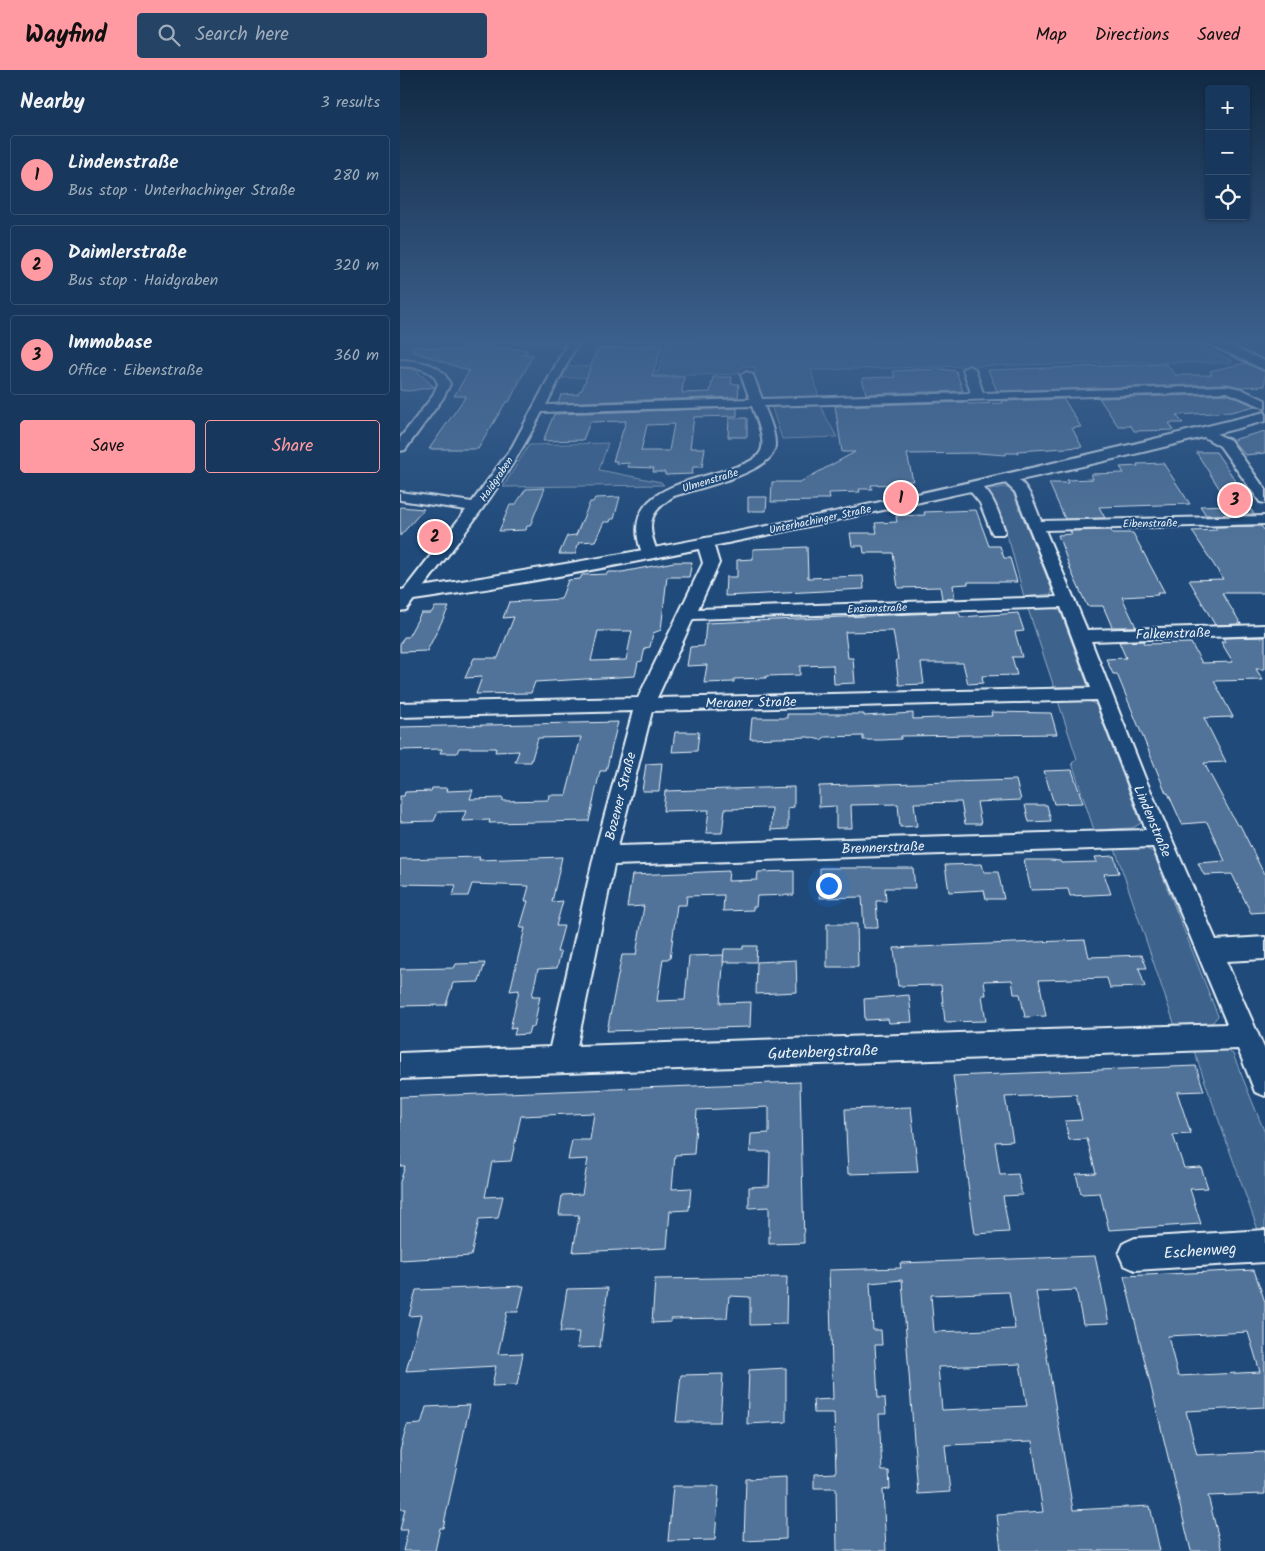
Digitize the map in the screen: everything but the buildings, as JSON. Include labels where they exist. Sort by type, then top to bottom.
[{"type":"main road","name":"Unterhachinger Straße","points":[[403,599],[704,543],[973,486],[1206,432],[1265,416]]},
{"type":"street","points":[[400,447],[429,409]]},
{"type":"street","name":"Haidgraben","points":[[403,599],[477,507],[518,447],[538,409]]},
{"type":"street","name":"Ulmenstraße","points":[[650,553],[644,536],[643,522],[646,511],[658,499],[676,490],[751,466],[762,459],[767,451],[768,440],[758,409]]},
{"type":"street","points":[[1206,432],[1225,443],[1265,499]]},
{"type":"street","points":[[1248,474],[1265,473]]},
{"type":"street","name":"Lindenstraße","points":[[1007,478],[1021,490],[1160,838],[1265,1082]]},
{"type":"street","points":[[973,486],[987,502],[998,531]]},
{"type":"street","points":[[400,496],[477,507]]},
{"type":"street","name":"Eibenstraße","points":[[1036,526],[1265,520]]},
{"type":"street","name":"Bozener Straße","points":[[560,1061],[605,856],[644,705],[711,563],[704,543]]},
{"type":"street","name":"Enzianstraße","points":[[686,614],[1067,602]]},
{"type":"street","name":"Falkenstraße","points":[[1080,636],[1265,630]]},
{"type":"street","name":"Meraner Straße","points":[[400,710],[1102,694]]},
{"type":"street","name":"Brennerstraße","points":[[605,856],[1160,838]]},
{"type":"street","points":[[1208,951],[1265,948]]},
{"type":"street","name":"Gutenbergstraße","points":[[400,1066],[1246,1036]]},
{"type":"street","name":"Eschenweg","points":[[1135,1254],[1265,1246]]},
{"type":"shaded area","points":[[772,409],[822,409],[837,437],[782,439]]},
{"type":"shaded area","points":[[608,443],[599,470],[661,482],[664,485],[503,487],[529,445]]},
{"type":"shaded area","points":[[1004,487],[1012,490],[1052,594],[1024,597],[1010,544],[987,491]]},
{"type":"shaded area","points":[[1049,605],[1060,610],[1088,686],[1054,687],[1027,606]]},
{"type":"shaded area","points":[[1088,700],[1096,705],[1141,823],[1133,828],[1094,830],[1072,763],[1077,759],[1058,701]]},
{"type":"shaded area","points":[[1114,846],[1141,846],[1153,852],[1218,1016],[1212,1023],[1175,1026]]},
{"type":"shaded area","points":[[1227,1050],[1233,1054],[1265,1133],[1265,1230],[1258,1230],[1194,1051]]},
{"type":"place","name":"Lindenstraße","points":[[901,498]]},
{"type":"place","name":"Immobase","points":[[1235,500]]},
{"type":"place","name":"Daimlerstraße","points":[[435,537]]}]
